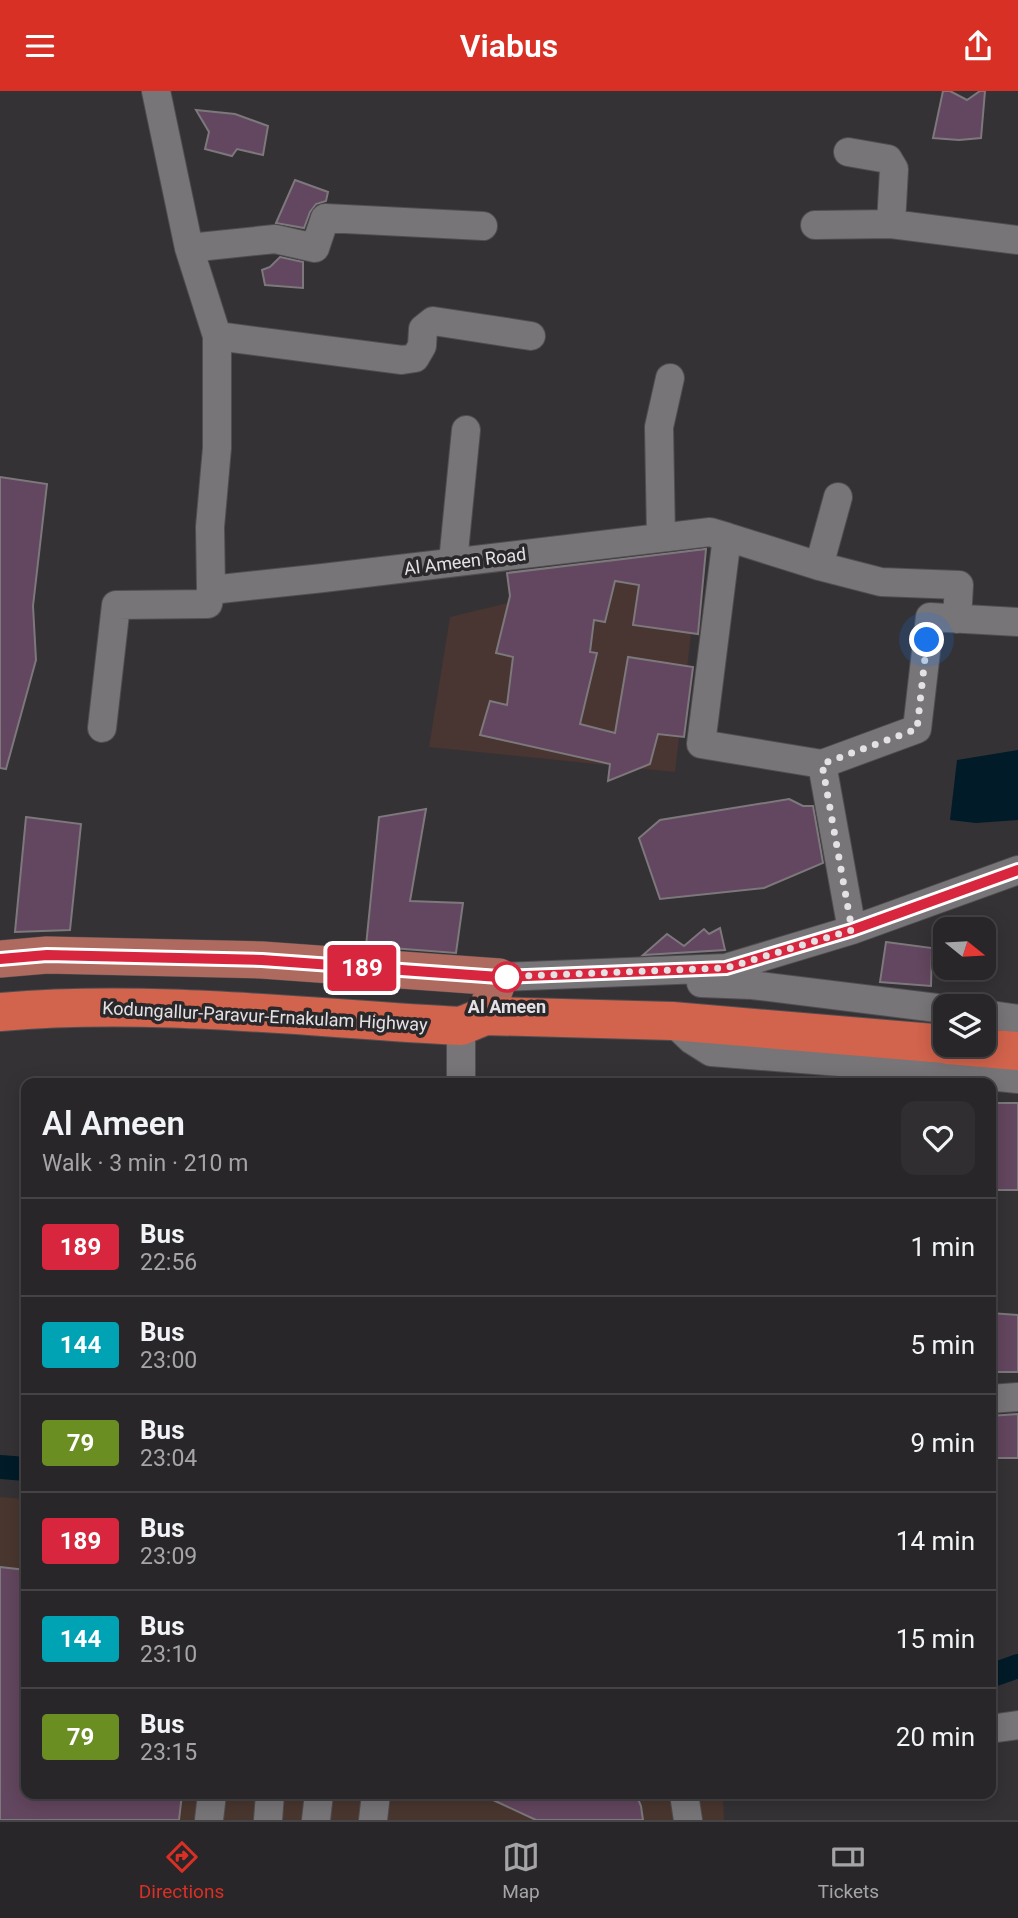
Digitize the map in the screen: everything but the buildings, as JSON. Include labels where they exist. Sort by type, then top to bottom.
[{"type":"highway","name":"Kodungallur-Paravur-Ernakulam Highway","points":[[0,989],[89,986],[464,1005],[473,1021]]},
{"type":"highway","name":"Kodungallur-Paravur-Ernakulam Highway","points":[[0,1012],[54,1007],[176,1008],[473,1021],[525,1016],[672,1021],[933,1044]]},
{"type":"highway","name":"Kodungallur-Paravur-Ernakulam Highway","points":[[996,1049],[1018,1051]]},
{"type":"main road","points":[[0,959],[47,955],[262,960],[499,977],[473,1021]]},
{"type":"street","points":[[102,728],[116,605],[208,604],[211,590],[210,527],[217,448],[217,336],[190,248],[156,91]]},
{"type":"street","points":[[848,152],[888,159],[894,169],[891,224]]},
{"type":"street","points":[[190,248],[275,239],[315,248],[325,218],[483,226]]},
{"type":"street","points":[[815,225],[891,224],[1018,240]]},
{"type":"street","points":[[217,336],[402,360],[415,358],[422,345],[423,329],[433,321],[531,336]]},
{"type":"street","points":[[661,537],[659,427],[670,378]]},
{"type":"street","points":[[453,562],[466,430]]},
{"type":"street","points":[[819,566],[838,498]]},
{"type":"street","name":"Al Ameen Road","points":[[211,590],[710,532],[881,582],[958,586],[957,619]]},
{"type":"street","points":[[727,537],[702,744],[822,764],[917,729],[930,617],[1018,622]]},
{"type":"street","points":[[822,764],[852,930]]},
{"type":"street","points":[[499,977],[726,968],[852,930],[1018,870]]},
{"type":"street","points":[[525,1016],[557,987],[608,982],[752,985],[933,1008]]},
{"type":"street","points":[[996,1016],[1018,1019]]},
{"type":"street","points":[[462,1078],[473,1021]]},
{"type":"street","points":[[672,1021],[701,1047],[711,1052],[1018,1079]]},
{"type":"street","points":[[996,1399],[1018,1397]]},
{"type":"street","points":[[996,1728],[1018,1725]]},
{"type":"street","points":[[209,1820],[211,1799]]},
{"type":"street","points":[[268,1820],[270,1799]]},
{"type":"street","points":[[316,1820],[318,1799]]},
{"type":"street","points":[[373,1820],[375,1799]]},
{"type":"street","points":[[685,1799],[688,1820]]},
{"type":"shaded area","points":[[700,557],[675,772],[429,747],[450,617]]},
{"type":"shaded area","points":[[0,1497],[21,1499],[21,1799],[723,1799],[724,1820],[0,1820]]},
{"type":"water","points":[[1018,750],[1018,820],[976,823],[950,820],[957,760]]},
{"type":"waterway","points":[[0,1467],[21,1469]]},
{"type":"waterway","points":[[996,1674],[1018,1666]]},
{"type":"bus line","name":"189","points":[[0,959],[47,955],[262,960],[499,977],[726,968],[852,930],[1018,870]]},
{"type":"place","name":"Al Ameen","points":[[507,977]]},
{"type":"route","points":[[507,977],[499,977],[726,968],[852,930],[822,764],[917,729],[927,640]]}]
